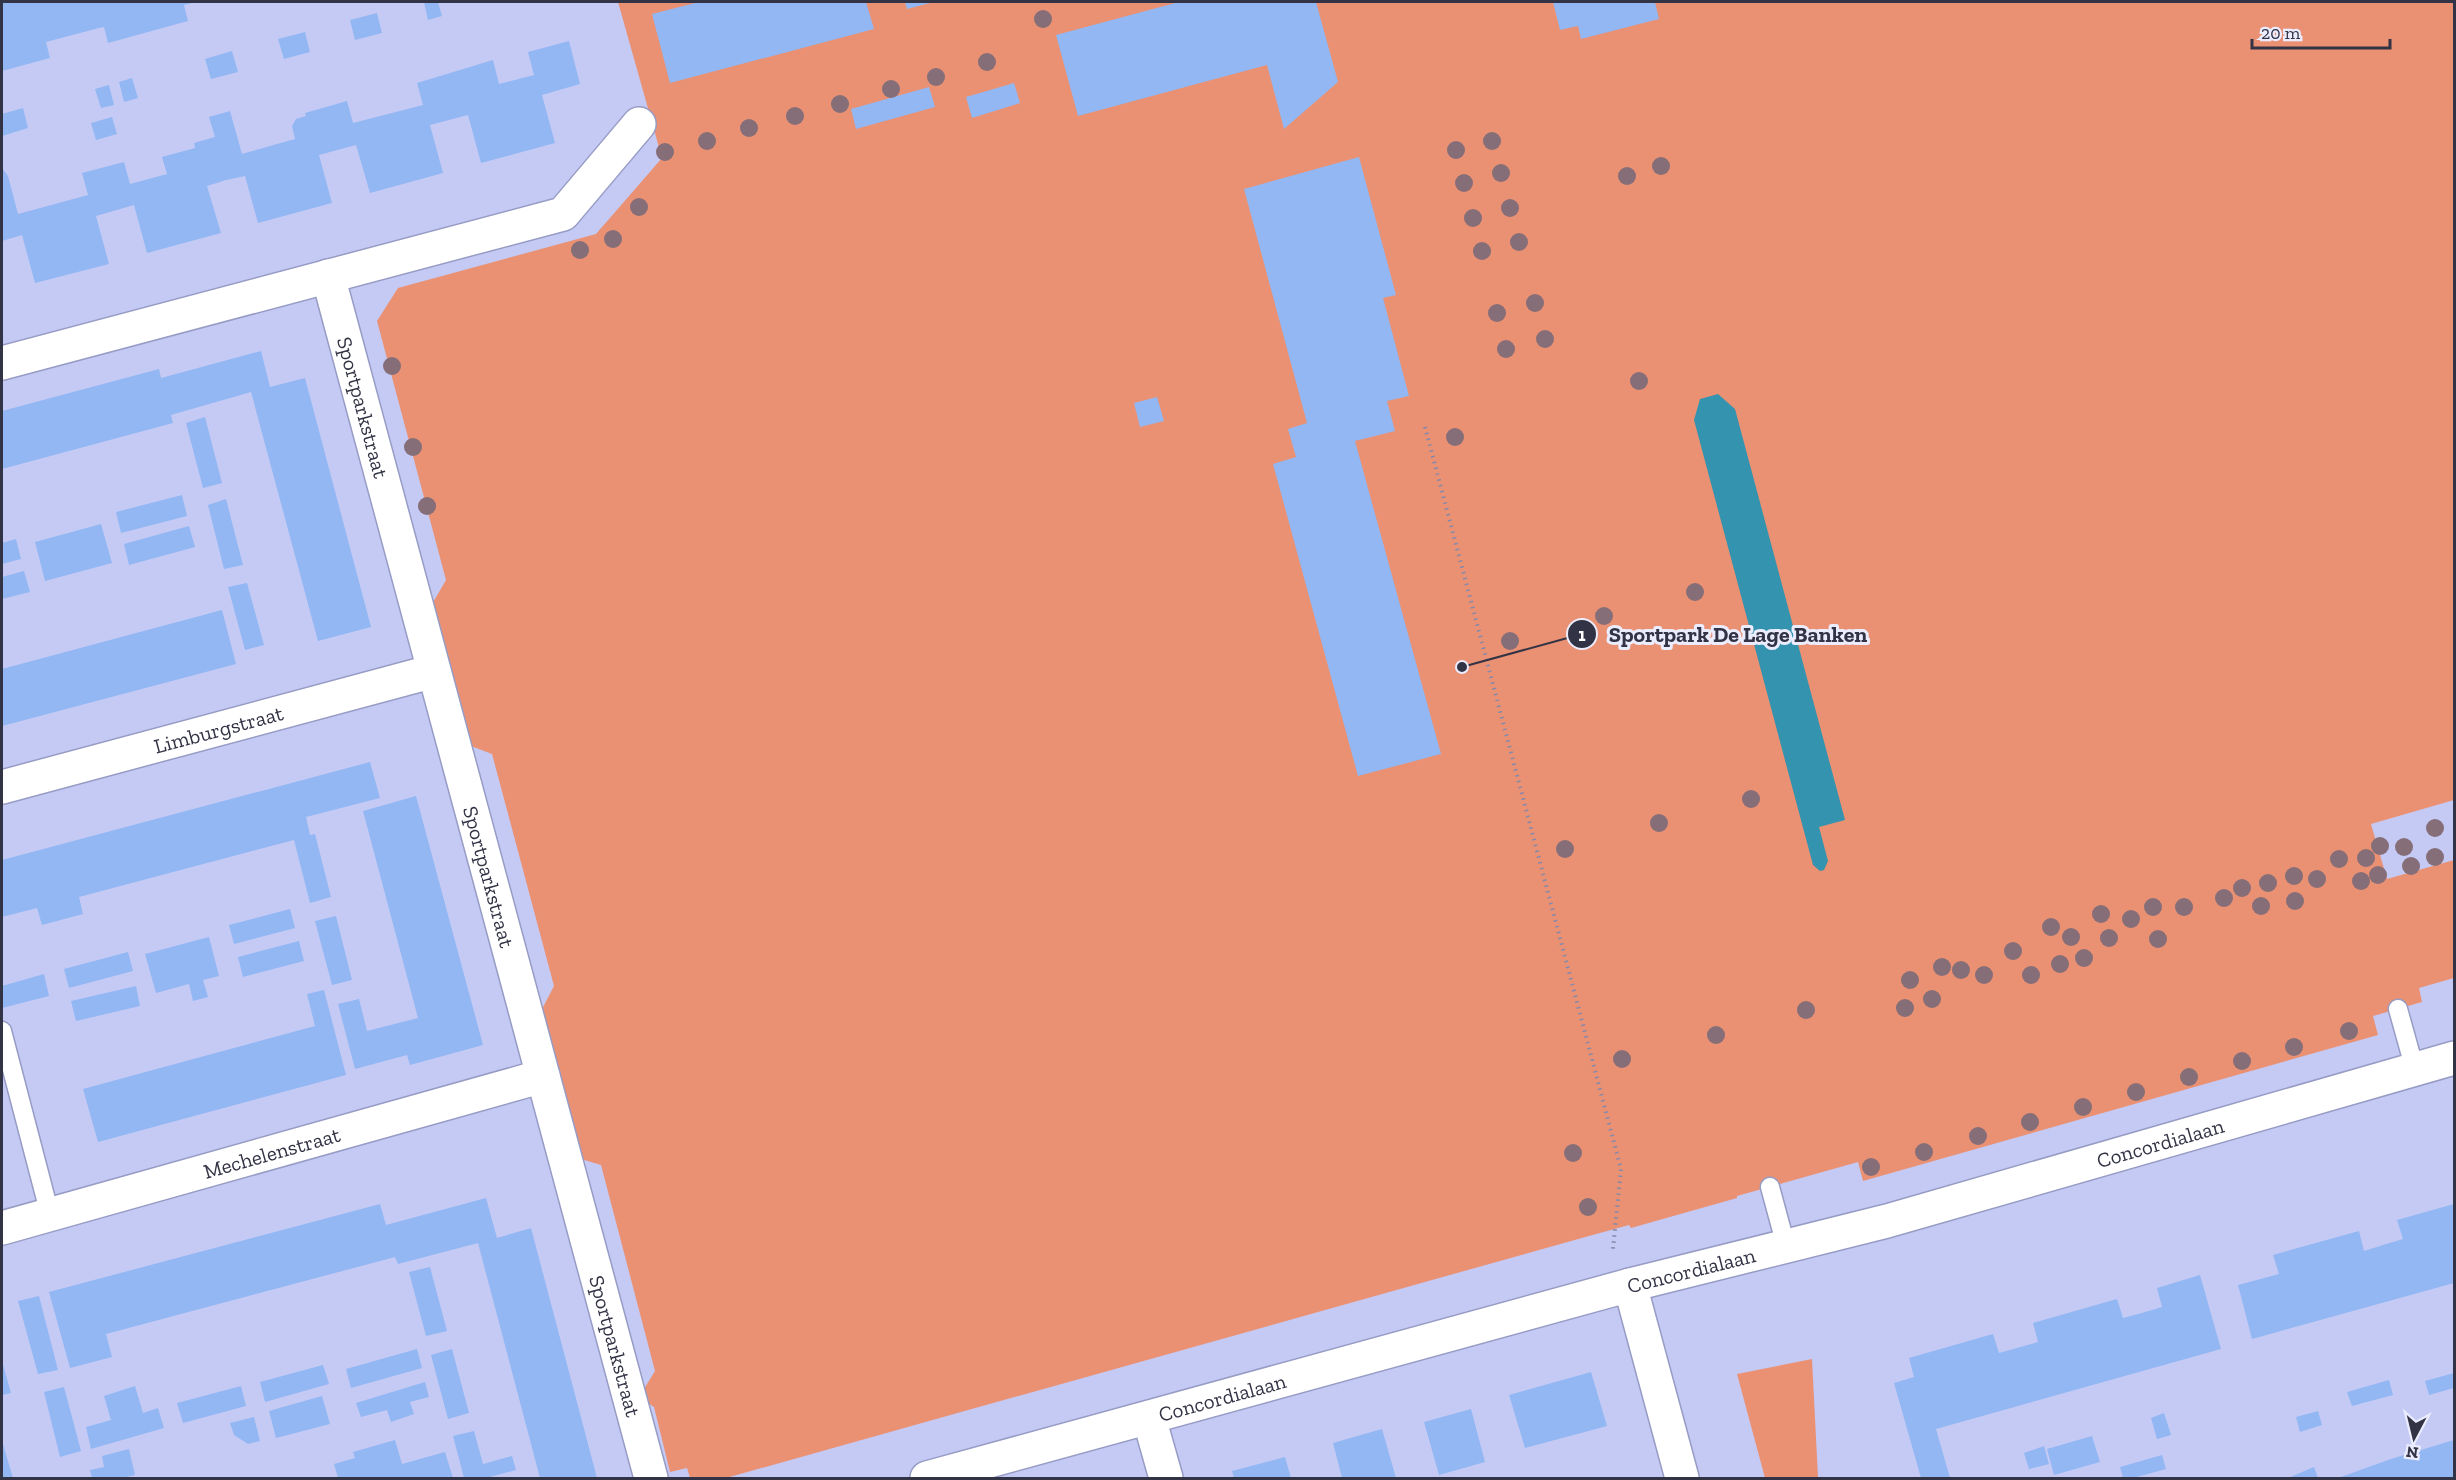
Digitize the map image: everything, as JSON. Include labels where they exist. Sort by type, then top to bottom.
[{"type":"street","points":[[2,363],[563,214],[639,124]]},
{"type":"street","name":"Sportparkstraat","points":[[328,276],[651,1479]]},
{"type":"street","name":"Limburgstraat","points":[[2,787],[434,671]]},
{"type":"street","name":"Concordialaan","points":[[927,1479],[1625,1286],[1887,1221],[2454,1058]]},
{"type":"street","name":"Mechelenstraat","points":[[2,1228],[543,1076]]},
{"type":"street","points":[[1625,1286],[1682,1479]]},
{"type":"street","points":[[1149,1418],[1166,1479]]},
{"type":"lane","points":[[2398,1009],[2415,1070]]},
{"type":"lane","points":[[2,1030],[50,1215]]},
{"type":"lane","points":[[1770,1187],[1786,1246]]},
{"type":"path","points":[[1425,427],[1621,1169],[1612,1255],[1625,1286]]},
{"type":"shaded area","points":[[618,2],[2454,2],[2454,800],[2371,824],[2387,879],[2454,860],[2454,978],[2419,988],[2422,1002],[2373,1016],[2378,1035],[1863,1181],[1858,1162],[1631,1228],[1629,1225],[1589,1236],[726,1478],[690,1478],[687,1468],[670,1472],[654,1407],[639,1397],[655,1371],[601,1165],[581,1159],[541,1011],[554,986],[492,754],[471,746],[432,604],[446,580],[377,321],[398,288],[596,234],[662,158]]},
{"type":"shaded area","points":[[1812,1359],[1818,1477],[1765,1478],[1737,1374]]},
{"type":"water","points":[[1718,394],[1735,409],[1845,820],[1819,827],[1828,861],[1824,870],[1820,871],[1813,865],[1694,420],[1700,399]]},
{"type":"building","points":[[2,2],[196,2],[184,5],[188,21],[108,43],[104,27],[46,42],[50,58],[2,71]]},
{"type":"building","points":[[424,2],[438,2],[442,16],[428,20]]},
{"type":"building","points":[[699,2],[866,2],[874,29],[670,83],[652,14]]},
{"type":"building","points":[[905,2],[934,2],[907,9]]},
{"type":"building","points":[[1179,2],[1316,2],[1338,82],[1284,129],[1267,65],[1078,116],[1056,35]]},
{"type":"building","points":[[1553,2],[1655,2],[1659,19],[1581,39],[1578,26],[1560,30]]},
{"type":"building","points":[[377,13],[382,33],[355,40],[350,20]]},
{"type":"building","points":[[305,32],[310,52],[284,59],[278,39]]},
{"type":"building","points":[[569,41],[580,84],[542,95],[555,143],[481,163],[468,115],[430,125],[443,173],[370,193],[356,145],[319,155],[332,203],[258,223],[245,176],[226,180],[207,186],[221,233],[147,253],[134,205],[96,216],[109,264],[35,283],[22,235],[2,241],[2,168],[8,176],[18,214],[88,195],[82,173],[124,162],[130,184],[167,174],[162,157],[195,148],[194,143],[215,137],[209,117],[230,111],[242,154],[295,139],[292,126],[296,119],[306,116],[305,113],[347,101],[353,123],[423,105],[417,83],[493,60],[499,84],[534,75],[528,52]]},
{"type":"building","points":[[232,51],[238,72],[211,79],[205,59]]},
{"type":"building","points":[[132,78],[138,98],[124,102],[119,82]]},
{"type":"building","points":[[1014,83],[1020,103],[972,118],[966,97]]},
{"type":"building","points":[[109,85],[114,105],[101,108],[95,89]]},
{"type":"building","points":[[929,87],[935,107],[856,129],[851,109]]},
{"type":"building","points":[[23,108],[28,128],[2,136],[2,114]]},
{"type":"building","points":[[112,117],[117,134],[96,140],[91,123]]},
{"type":"building","points":[[1359,157],[1396,295],[1383,298],[1409,396],[1387,401],[1395,431],[1355,441],[1441,754],[1358,776],[1273,464],[1296,457],[1288,429],[1307,423],[1244,189]]},
{"type":"building","points":[[261,351],[270,387],[305,378],[371,627],[318,641],[251,392],[171,415],[173,423],[2,469],[2,411],[159,369],[161,378]]},
{"type":"building","points":[[1157,397],[1164,421],[1140,427],[1134,403]]},
{"type":"building","points":[[205,417],[222,483],[203,488],[186,423]]},
{"type":"building","points":[[182,495],[187,516],[121,533],[116,512]]},
{"type":"building","points":[[226,499],[243,565],[224,569],[208,505]]},
{"type":"building","points":[[101,524],[112,563],[45,581],[35,542]]},
{"type":"building","points":[[189,526],[195,547],[129,565],[124,544]]},
{"type":"building","points":[[16,539],[21,559],[2,564],[2,543]]},
{"type":"building","points":[[24,571],[30,592],[2,599],[2,577]]},
{"type":"building","points":[[247,583],[264,645],[245,650],[228,587]]},
{"type":"building","points":[[222,610],[236,664],[2,726],[2,669]]},
{"type":"building","points":[[370,762],[380,798],[306,817],[310,835],[315,834],[331,897],[310,903],[294,840],[79,897],[83,914],[42,925],[37,908],[2,917],[2,860]]},
{"type":"building","points":[[416,796],[483,1045],[410,1065],[407,1055],[355,1069],[338,1004],[359,999],[367,1031],[418,1018],[363,811]]},
{"type":"building","points":[[290,909],[295,928],[234,944],[229,925]]},
{"type":"building","points":[[336,916],[352,980],[332,985],[315,921]]},
{"type":"building","points":[[209,937],[219,976],[203,980],[208,997],[193,1001],[189,984],[156,993],[145,954]]},
{"type":"building","points":[[299,941],[304,961],[243,977],[238,957]]},
{"type":"building","points":[[128,952],[133,971],[69,988],[64,969]]},
{"type":"building","points":[[44,974],[49,996],[2,1008],[2,986]]},
{"type":"building","points":[[136,986],[140,1006],[76,1021],[71,1001]]},
{"type":"building","points":[[324,990],[346,1075],[98,1142],[83,1089],[315,1026],[307,994]]},
{"type":"building","points":[[486,1198],[497,1238],[531,1228],[597,1478],[540,1478],[478,1243],[398,1264],[395,1257],[106,1334],[112,1357],[70,1368],[49,1292],[380,1204],[386,1225]]},
{"type":"building","points":[[2454,1204],[2454,1283],[2252,1339],[2238,1285],[2279,1274],[2273,1255],[2359,1231],[2364,1251],[2403,1239],[2397,1220]]},
{"type":"building","points":[[430,1267],[447,1331],[426,1336],[409,1272]]},
{"type":"building","points":[[2200,1275],[2221,1349],[1936,1429],[1950,1478],[1921,1478],[1894,1383],[1914,1377],[1909,1358],[1993,1334],[1999,1353],[2038,1342],[2033,1323],[2117,1299],[2123,1318],[2142,1313],[2162,1307],[2157,1288]]},
{"type":"building","points":[[39,1296],[58,1370],[38,1374],[18,1301]]},
{"type":"building","points":[[417,1349],[422,1368],[351,1388],[346,1369]]},
{"type":"building","points":[[452,1349],[469,1413],[448,1419],[431,1355]]},
{"type":"building","points":[[2,1361],[11,1393],[2,1395]]},
{"type":"building","points":[[323,1365],[329,1384],[265,1402],[260,1382]]},
{"type":"building","points":[[1591,1372],[1607,1426],[1525,1448],[1509,1395]]},
{"type":"building","points":[[2454,1373],[2454,1388],[2429,1395],[2425,1381]]},
{"type":"building","points":[[2389,1380],[2393,1395],[2352,1406],[2347,1392]]},
{"type":"building","points":[[425,1382],[429,1397],[410,1402],[414,1414],[391,1422],[387,1410],[361,1417],[356,1403]]},
{"type":"building","points":[[135,1386],[143,1413],[158,1408],[164,1428],[91,1449],[86,1427],[111,1420],[104,1396]]},
{"type":"building","points":[[241,1386],[246,1406],[183,1423],[177,1403]]},
{"type":"building","points":[[64,1387],[81,1451],[60,1457],[44,1392]]},
{"type":"building","points":[[322,1396],[330,1424],[276,1438],[269,1411]]},
{"type":"building","points":[[1471,1409],[1485,1462],[1439,1475],[1424,1422]]},
{"type":"building","points":[[2318,1411],[2322,1425],[2300,1432],[2296,1417]]},
{"type":"building","points":[[2164,1413],[2171,1435],[2157,1439],[2151,1418]]},
{"type":"building","points":[[254,1417],[260,1441],[248,1444],[234,1435],[230,1423]]},
{"type":"building","points":[[1382,1429],[1396,1478],[1342,1478],[1333,1443]]},
{"type":"building","points":[[474,1431],[483,1464],[512,1456],[516,1470],[486,1478],[464,1478],[453,1436]]},
{"type":"building","points":[[2092,1436],[2100,1462],[2054,1475],[2047,1449]]},
{"type":"building","points":[[395,1440],[402,1464],[445,1452],[453,1478],[338,1478],[334,1464],[355,1458],[353,1452]]},
{"type":"building","points":[[2454,1440],[2454,1478],[2338,1478],[2391,1459]]},
{"type":"building","points":[[2,1441],[13,1478],[2,1478]]},
{"type":"building","points":[[2044,1446],[2049,1464],[2029,1469],[2024,1453]]},
{"type":"building","points":[[129,1449],[135,1475],[122,1478],[92,1478],[90,1470],[104,1467],[102,1456]]},
{"type":"building","points":[[2162,1455],[2166,1469],[2133,1478],[2123,1478],[2120,1467]]},
{"type":"building","points":[[1285,1457],[1291,1478],[1234,1478],[1232,1471]]},
{"type":"building","points":[[2314,1467],[2318,1478],[2288,1478]]},
{"type":"place","name":"Sportpark De Lage Banken","points":[[1462,667]]}]
